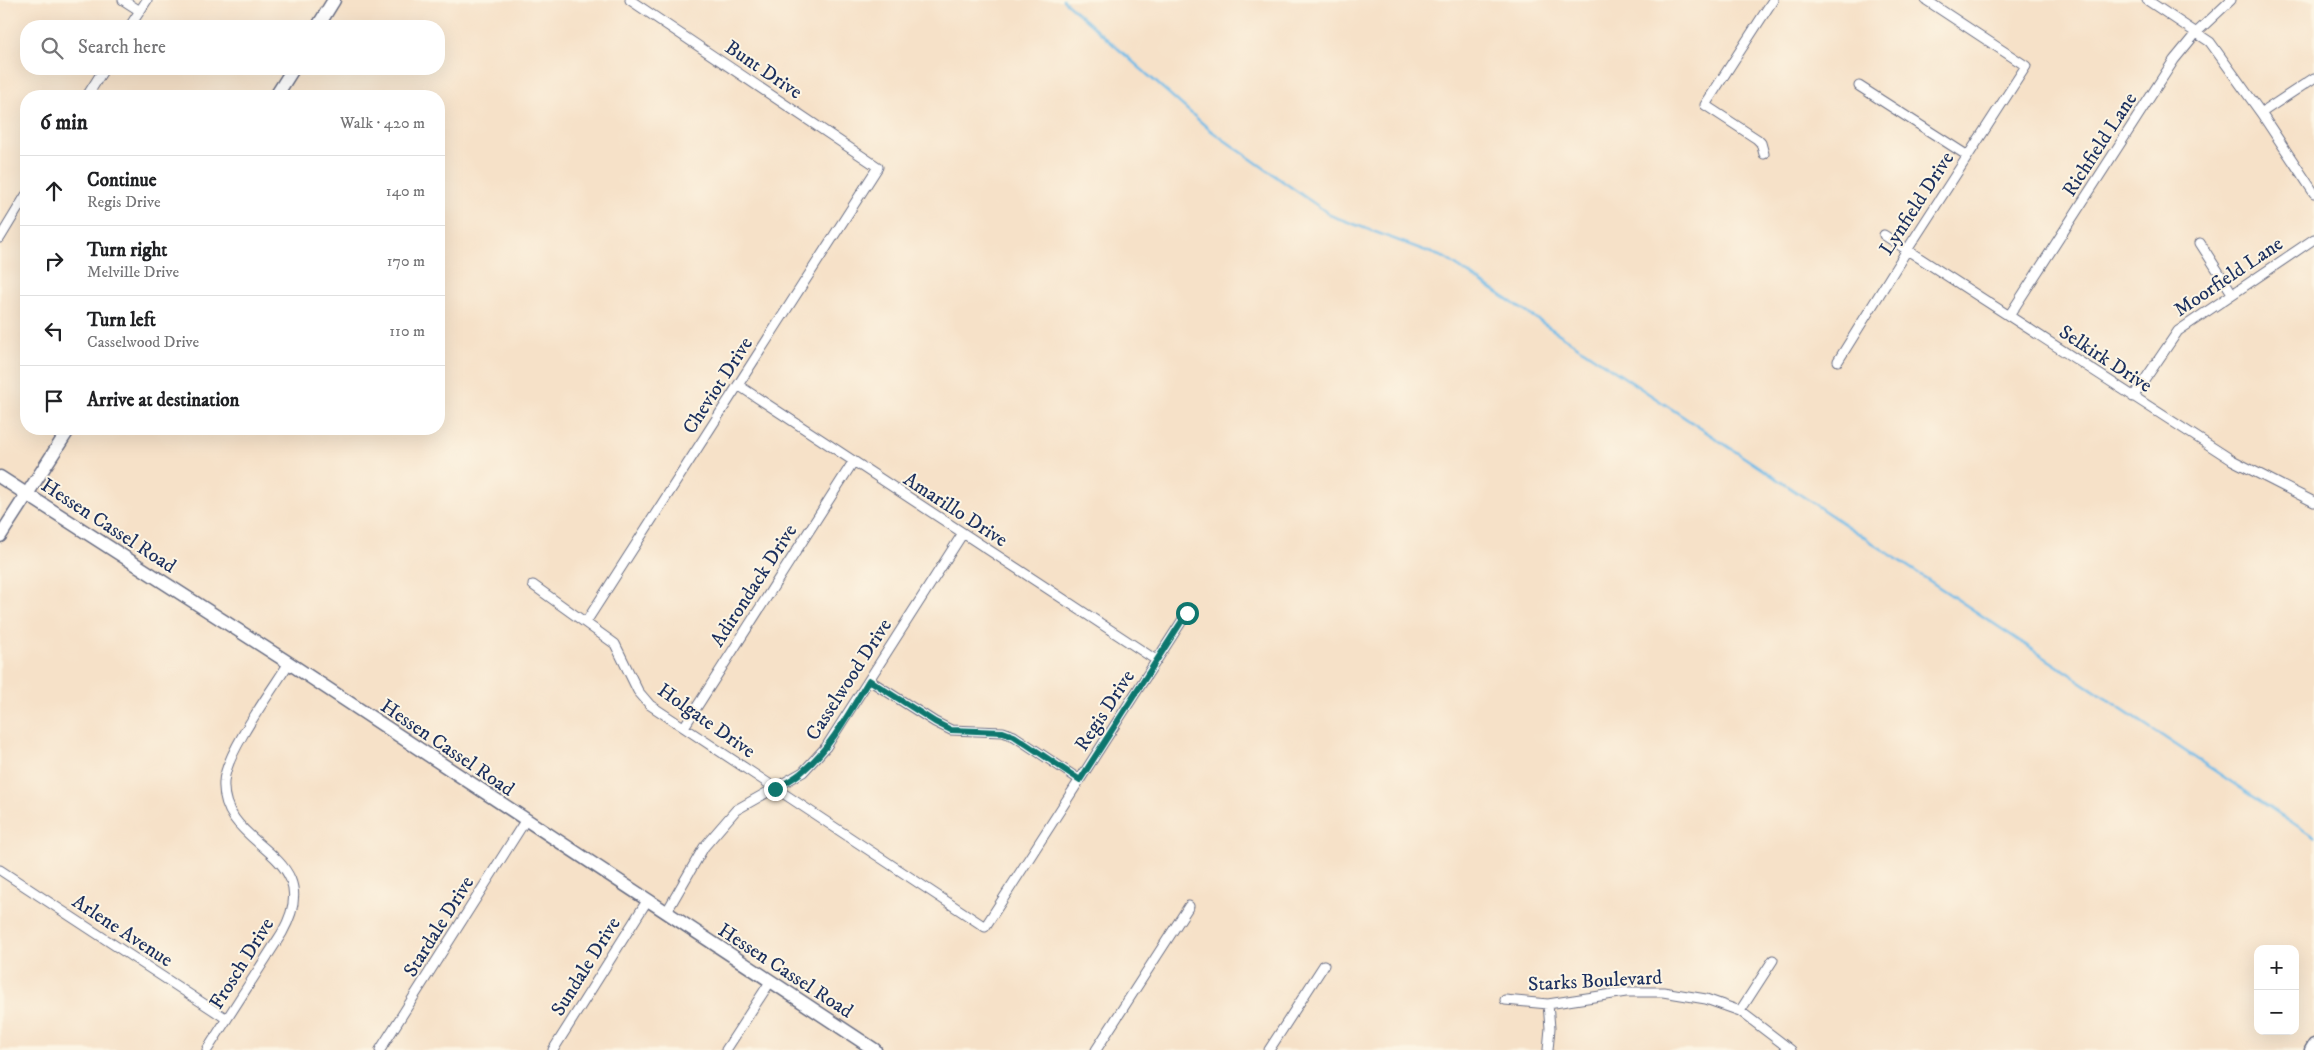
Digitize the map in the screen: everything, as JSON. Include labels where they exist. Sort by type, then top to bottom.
[{"type":"main road","points":[[322,20],[334,0]]},
{"type":"main road","points":[[280,90],[289,75]]},
{"type":"main road","points":[[0,536],[65,435]]},
{"type":"main road","name":"Hessen Cassel Road","points":[[0,477],[288,663],[875,1050]]},
{"type":"main road","points":[[2311,1050],[2314,1045]]},
{"type":"street","points":[[123,0],[140,11]]},
{"type":"street","points":[[134,20],[147,0]]},
{"type":"street","name":"Bunt Drive","points":[[630,0],[878,167]]},
{"type":"street","points":[[1764,154],[1763,148],[1757,139],[1705,105],[1773,0]]},
{"type":"street","name":"Lynfield Drive","points":[[1838,361],[1906,250],[2026,66],[1926,0]]},
{"type":"street","points":[[2148,0],[2210,42],[2261,113],[2314,193]]},
{"type":"street","name":"Richfield Lane","points":[[2008,316],[2174,60],[2197,32],[2231,0]]},
{"type":"street","points":[[91,90],[100,75]]},
{"type":"street","points":[[2261,113],[2314,78]]},
{"type":"street","points":[[1859,86],[1968,156]]},
{"type":"street","name":"Cheviot Drive","points":[[586,622],[878,167]]},
{"type":"street","points":[[0,238],[20,205]]},
{"type":"street","name":"Selkirk Drive","points":[[1884,235],[2232,460],[2314,502]]},
{"type":"street","name":"Moorfield Lane","points":[[2133,397],[2178,331],[2314,239]]},
{"type":"street","points":[[2200,243],[2232,293]]},
{"type":"street","name":"Amarillo Drive","points":[[738,385],[1156,660]]},
{"type":"street","name":"Adirondack Drive","points":[[684,727],[853,462]]},
{"type":"street","name":"Casselwood Drive","points":[[666,913],[704,848],[736,810],[803,772],[818,758],[834,736],[962,533]]},
{"type":"street","name":"Holgate Drive","points":[[533,585],[615,644],[638,691],[650,705],[985,926]]},
{"type":"street","name":"Regis Drive","points":[[985,926],[1187,613]]},
{"type":"street","name":"Frosch Drive","points":[[207,1050],[282,933],[290,915],[292,885],[284,867],[273,854],[248,836],[237,824],[228,808],[224,782],[233,754],[288,663]]},
{"type":"street","points":[[869,680],[951,730],[1003,732],[1014,736],[1080,780]]},
{"type":"street","name":"Stardale Drive","points":[[380,1050],[525,820]]},
{"type":"street","name":"Arlene Avenue","points":[[0,870],[227,1019]]},
{"type":"street","name":"Sundale Drive","points":[[553,1050],[647,901]]},
{"type":"street","points":[[1096,1050],[1189,906]]},
{"type":"street","points":[[1740,1011],[1773,960]]},
{"type":"street","points":[[1269,1050],[1324,966]]},
{"type":"street","points":[[726,1050],[770,982]]},
{"type":"street","name":"Starks Boulevard","points":[[1505,1000],[1548,1004],[1626,992],[1663,992],[1706,1000],[1740,1011],[1786,1044],[1791,1050]]},
{"type":"street","points":[[1548,1004],[1550,1028],[1548,1050]]},
{"type":"waterway","points":[[1063,0],[1210,130],[1332,216],[1445,258],[2314,837]]},
{"type":"route","points":[[775,789],[803,772],[818,758],[869,680],[951,730],[1003,732],[1014,736],[1080,780],[1187,613]]}]
